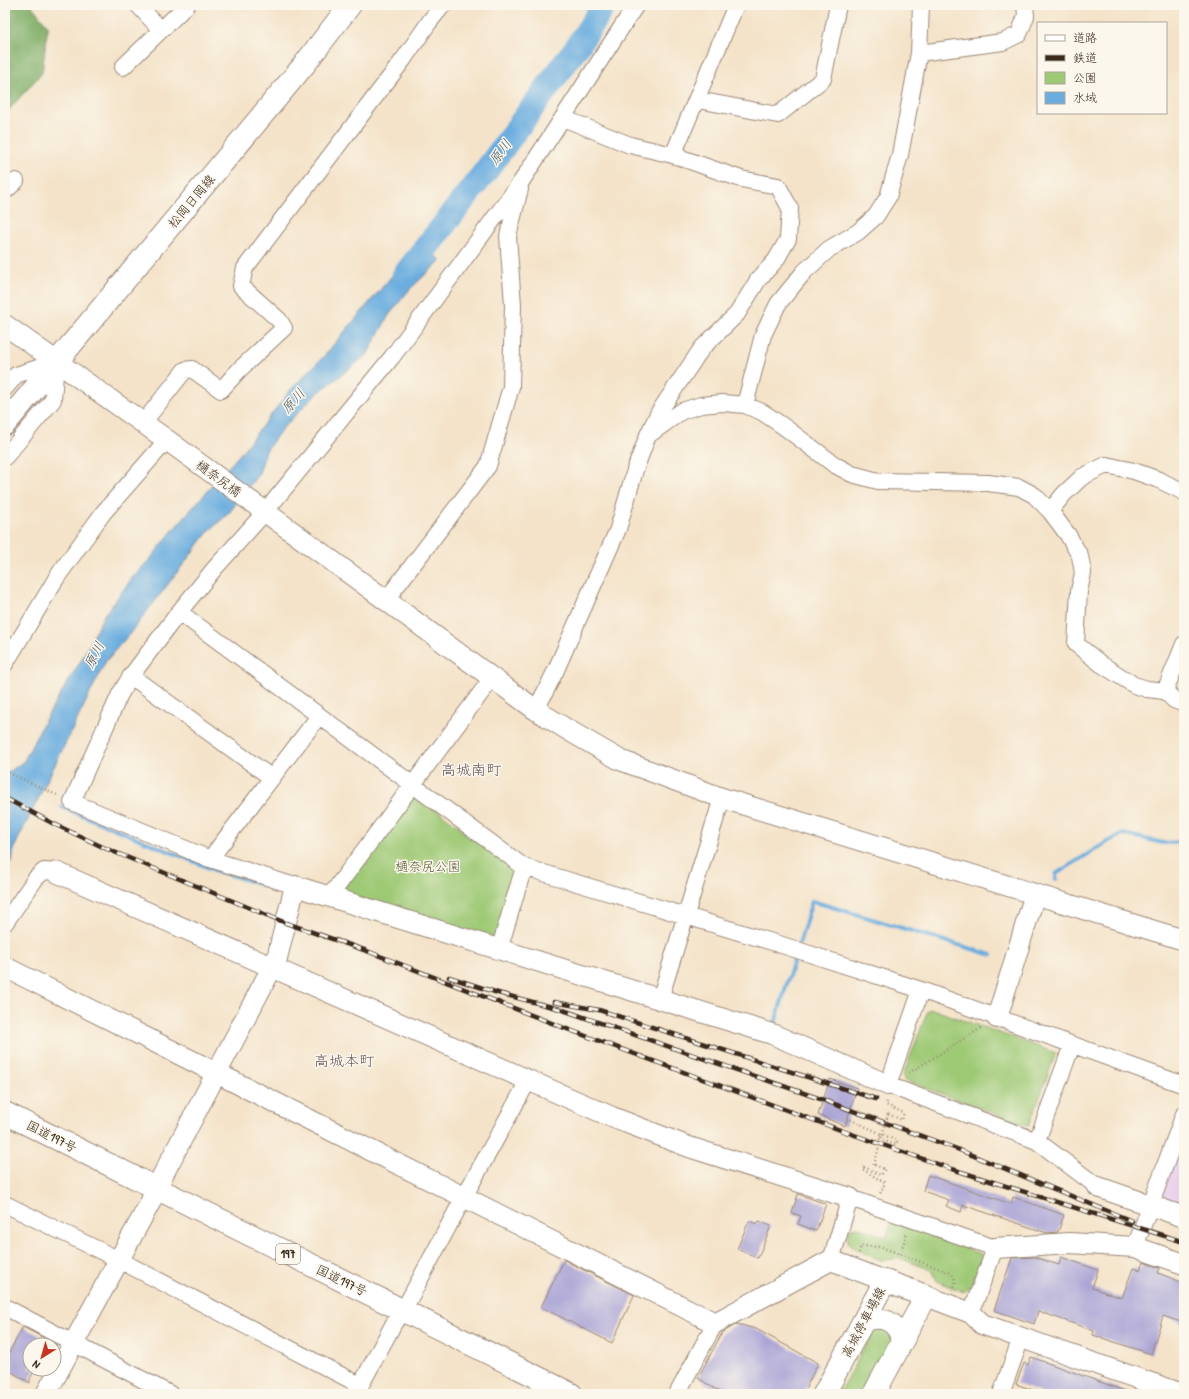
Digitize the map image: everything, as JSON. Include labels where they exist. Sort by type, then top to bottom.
[{"type":"main road","name":"松岡日岡線","points":[[5,424],[304,65],[350,5]]},
{"type":"main road","name":"国道197号","points":[[5,1113],[246,1248],[571,1394]]},
{"type":"main road","name":"国道197号","points":[[5,1127],[153,1195]]},
{"type":"main road","name":"高城停車場線","points":[[824,1394],[885,1280],[926,1296]]},
{"type":"main road","points":[[874,1394],[926,1296]]},
{"type":"main road","name":"国道197号","points":[[398,1317],[539,1394]]},
{"type":"street","points":[[138,5],[161,30]]},
{"type":"street","points":[[123,67],[187,5]]},
{"type":"street","points":[[143,423],[185,370],[192,369],[221,390],[239,370],[284,328],[279,320],[241,286],[245,268],[403,60],[430,20],[443,5]]},
{"type":"street","points":[[636,5],[521,182],[392,357],[261,509],[179,612],[131,676],[120,694],[72,802],[210,858],[295,886],[772,1034],[888,1086],[1037,1141],[1098,1186],[1184,1217]]},
{"type":"street","points":[[673,155],[698,100],[715,54],[736,5]]},
{"type":"street","points":[[698,100],[778,116],[823,79],[838,5]]},
{"type":"street","points":[[745,405],[764,335],[778,304],[804,272],[824,253],[858,232],[876,216],[888,197],[900,154],[919,53],[921,5]]},
{"type":"street","points":[[919,53],[1003,42],[1019,34],[1026,16],[1025,5]]},
{"type":"street","points":[[536,710],[555,672],[618,529],[635,470],[648,435],[659,412],[702,348],[737,314],[758,280],[776,260],[788,239],[790,208],[778,186],[740,179],[673,155],[630,145],[563,118]]},
{"type":"street","points":[[386,600],[488,466],[511,387],[513,305],[508,236],[521,182]]},
{"type":"street","name":"樋奈尻橋","points":[[5,325],[174,445],[536,710],[620,760],[722,798],[1184,940]]},
{"type":"street","points":[[5,388],[16,375],[56,362],[53,400],[5,457]]},
{"type":"street","points":[[648,435],[682,412],[700,405],[723,403],[745,405],[762,412],[835,465],[852,474],[878,481],[988,483],[1019,487],[1034,495],[1050,511],[1068,535],[1080,556],[1083,573],[1078,591],[1076,644],[1101,664],[1134,685],[1148,689],[1165,691],[1174,700],[1184,704]]},
{"type":"street","points":[[5,664],[29,622],[66,564],[103,513],[174,445]]},
{"type":"street","points":[[1050,511],[1064,494],[1082,478],[1106,466],[1134,471],[1159,480],[1184,492]]},
{"type":"street","points":[[179,612],[524,867],[782,945],[921,990],[1184,1085]]},
{"type":"street","points":[[1165,691],[1184,644]]},
{"type":"street","points":[[131,676],[272,778]]},
{"type":"street","points":[[330,896],[492,678]]},
{"type":"street","points":[[210,858],[319,716]]},
{"type":"street","points":[[660,999],[722,798]]},
{"type":"street","points":[[500,950],[524,867]]},
{"type":"street","points":[[5,923],[36,878],[44,871],[56,872],[528,1081],[612,1117],[689,1147],[850,1198],[995,1248],[1069,1243],[1135,1246],[1184,1264]]},
{"type":"street","points":[[46,1394],[119,1260],[277,958],[295,886]]},
{"type":"street","points":[[997,1018],[1035,894]]},
{"type":"street","points":[[5,967],[715,1323]]},
{"type":"street","points":[[888,1086],[921,990]]},
{"type":"street","points":[[1037,1141],[1072,1045]]},
{"type":"street","points":[[5,1204],[119,1260],[358,1390],[528,1081]]},
{"type":"street","points":[[1135,1246],[1184,1114]]},
{"type":"street","points":[[678,1394],[715,1323],[831,1260],[850,1198]]},
{"type":"street","points":[[971,1313],[995,1248]]},
{"type":"street","points":[[831,1260],[885,1280]]},
{"type":"street","points":[[926,1296],[971,1313],[982,1324],[1182,1394]]},
{"type":"street","points":[[5,1308],[170,1394]]},
{"type":"street","points":[[862,1322],[869,1319],[888,1321],[896,1327],[900,1334],[901,1342]]},
{"type":"street","points":[[1001,1394],[1021,1338]]},
{"type":"path","points":[[5,771],[55,794]]},
{"type":"path","points":[[888,1086],[997,1018]]},
{"type":"path","points":[[875,1207],[885,1183],[862,1169],[864,1167],[882,1175],[885,1169],[874,1165],[888,1114],[902,1120],[904,1113],[886,1105]]},
{"type":"path","points":[[847,1118],[898,1141],[896,1145],[880,1140]]},
{"type":"path","points":[[880,1134],[880,1140]]},
{"type":"path","points":[[900,1254],[912,1220]]},
{"type":"path","points":[[854,1269],[861,1246],[881,1246],[951,1273],[955,1277],[956,1283],[947,1304]]},
{"type":"shaded area","points":[[1184,1134],[1184,1211],[1159,1202]]},
{"type":"green space","points":[[5,5],[31,5],[48,26],[42,73],[5,114]]},
{"type":"green space","name":"樋奈尻公園","points":[[420,798],[514,867],[516,874],[497,936],[491,939],[345,894],[343,889],[412,799]]},
{"type":"green space","points":[[932,1009],[1056,1053],[1029,1126],[904,1080],[903,1076],[928,1010]]},
{"type":"green space","points":[[892,1221],[983,1255],[972,1284],[964,1292],[937,1281],[932,1270],[899,1258],[883,1261],[857,1250],[849,1244],[847,1236],[851,1228],[859,1227],[886,1237]]},
{"type":"green space","points":[[883,1326],[892,1339],[861,1394],[838,1394],[874,1331],[877,1327]]},
{"type":"water","points":[[419,244],[441,260],[410,289],[389,315],[367,355],[314,396],[281,430],[266,451],[259,473],[229,513],[209,531],[132,631],[106,661],[14,848],[12,862],[5,868],[5,775],[24,761],[42,725],[83,657],[104,615],[133,577],[152,557],[173,530],[240,454],[292,388],[324,356]]},
{"type":"building","points":[[830,1079],[857,1088],[845,1126],[818,1115]]},
{"type":"building","points":[[928,1175],[1011,1204],[1013,1197],[1064,1215],[1058,1232],[1047,1233],[963,1205],[961,1212],[946,1206],[949,1200],[923,1191]]},
{"type":"building","points":[[798,1194],[826,1204],[816,1231],[798,1224],[801,1216],[792,1213]]},
{"type":"building","points":[[749,1221],[757,1224],[759,1221],[771,1226],[758,1258],[737,1249]]},
{"type":"building","points":[[1035,1257],[1059,1265],[1061,1257],[1098,1270],[1092,1288],[1122,1298],[1133,1268],[1140,1270],[1143,1262],[1160,1268],[1158,1273],[1184,1283],[1184,1323],[1163,1316],[1151,1354],[1093,1335],[1094,1331],[1038,1311],[1034,1324],[994,1310],[1012,1258]]},
{"type":"building","points":[[564,1260],[634,1295],[612,1343],[541,1307]]},
{"type":"building","points":[[737,1324],[756,1329],[818,1363],[803,1394],[723,1394],[698,1378],[722,1333]]},
{"type":"building","points":[[23,1327],[42,1337],[22,1337],[22,1377],[31,1377],[30,1383],[5,1368],[5,1360]]},
{"type":"building","points":[[1031,1357],[1128,1392],[1128,1394],[1044,1394],[1016,1384],[1024,1363],[1028,1365]]},
{"type":"waterway","name":"原川","points":[[404,276],[485,172],[577,47],[604,5]]},
{"type":"waterway","points":[[62,807],[214,870],[283,891]]},
{"type":"waterway","points":[[1056,879],[1056,874],[1123,834],[1163,843],[1184,842]]},
{"type":"waterway","points":[[799,944],[812,901],[992,955]]},
{"type":"waterway","points":[[774,1027],[795,956]]},
{"type":"railway","points":[[5,798],[54,824],[107,849],[286,923],[367,951],[567,1029],[843,1131],[952,1169],[1184,1242]]},
{"type":"railway","points":[[449,977],[498,993],[560,1009],[815,1097],[957,1149],[1132,1221]]},
{"type":"railway","points":[[554,1002],[599,1010],[876,1099]]},
{"type":"district","name":"高城南町","points":[[471,770]]},
{"type":"district","name":"高城本町","points":[[344,1061]]}]
